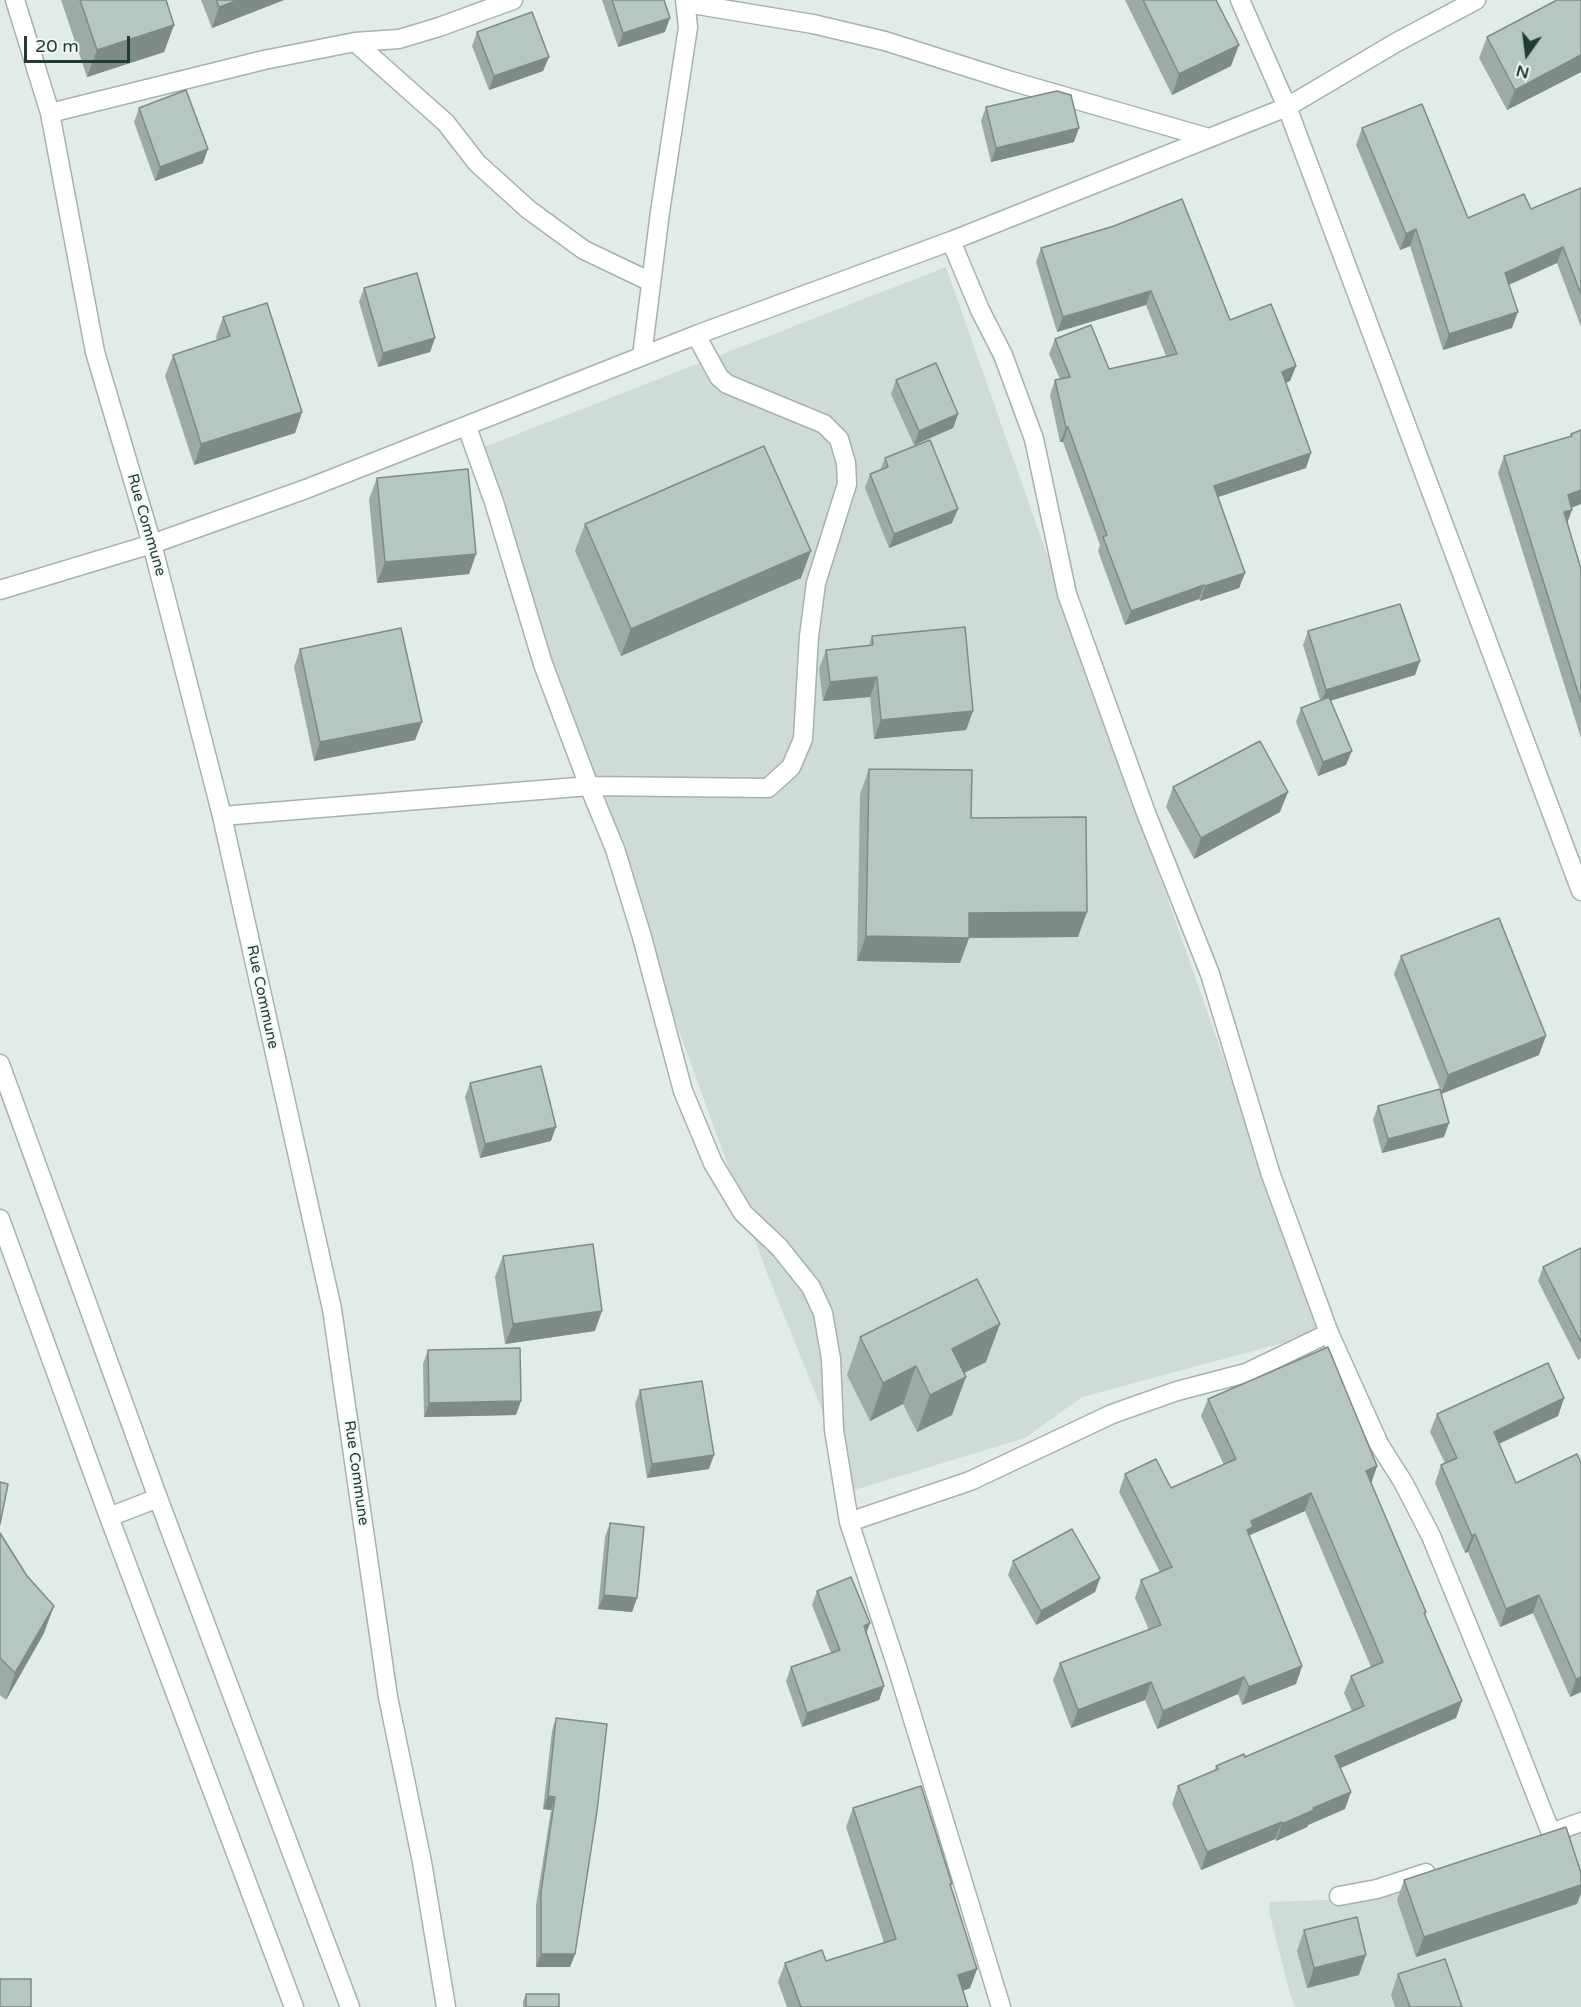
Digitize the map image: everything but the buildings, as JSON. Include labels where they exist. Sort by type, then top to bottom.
[{"type":"street","name":"Rue Commune","points":[[15,0],[51,113],[95,352],[152,544],[222,816],[332,1309],[388,1698],[422,1862],[446,2007]]},
{"type":"street","points":[[51,113],[264,60],[355,42],[399,39],[513,0]]},
{"type":"street","points":[[1240,0],[1287,107],[1581,891]]},
{"type":"street","points":[[0,590],[152,544],[306,489],[696,335],[951,241],[1287,107],[1397,42],[1476,0]]},
{"type":"street","points":[[642,356],[688,27],[685,2],[813,24],[885,41],[1011,81],[1209,138]]},
{"type":"street","points":[[355,42],[446,123],[477,163],[529,210],[585,250],[651,282]]},
{"type":"street","points":[[951,241],[980,310],[1003,355],[1034,439],[1067,594],[1146,813],[1210,974],[1271,1175],[1329,1333],[1379,1444],[1431,1536],[1505,1716],[1545,1834],[1581,1822]]},
{"type":"street","points":[[222,816],[466,794],[589,786],[768,788],[791,767],[803,739],[816,583],[847,484],[846,463],[839,439],[824,424],[727,384],[719,377],[696,335]]},
{"type":"street","points":[[467,426],[494,502],[543,664],[619,860],[683,1091],[713,1163],[743,1213],[779,1247],[811,1287],[823,1313],[831,1359],[834,1430],[849,1522],[897,1667],[1001,2007]]},
{"type":"street","points":[[0,1064],[158,1498],[350,2007]]},
{"type":"street","points":[[0,1219],[109,1517],[294,2007]]},
{"type":"street","points":[[849,1522],[970,1481],[1112,1414],[1177,1391],[1246,1372],[1329,1333]]},
{"type":"street","points":[[109,1517],[158,1498]]},
{"type":"street","points":[[1339,1896],[1377,1889],[1442,1868]]},
{"type":"shaded area","points":[[946,267],[1320,1333],[1082,1397],[1025,1438],[854,1490],[767,1273],[469,453]]},
{"type":"shaded area","points":[[1581,1827],[1581,2007],[1296,2007],[1291,1997],[1269,1912],[1270,1902],[1354,1899]]}]
